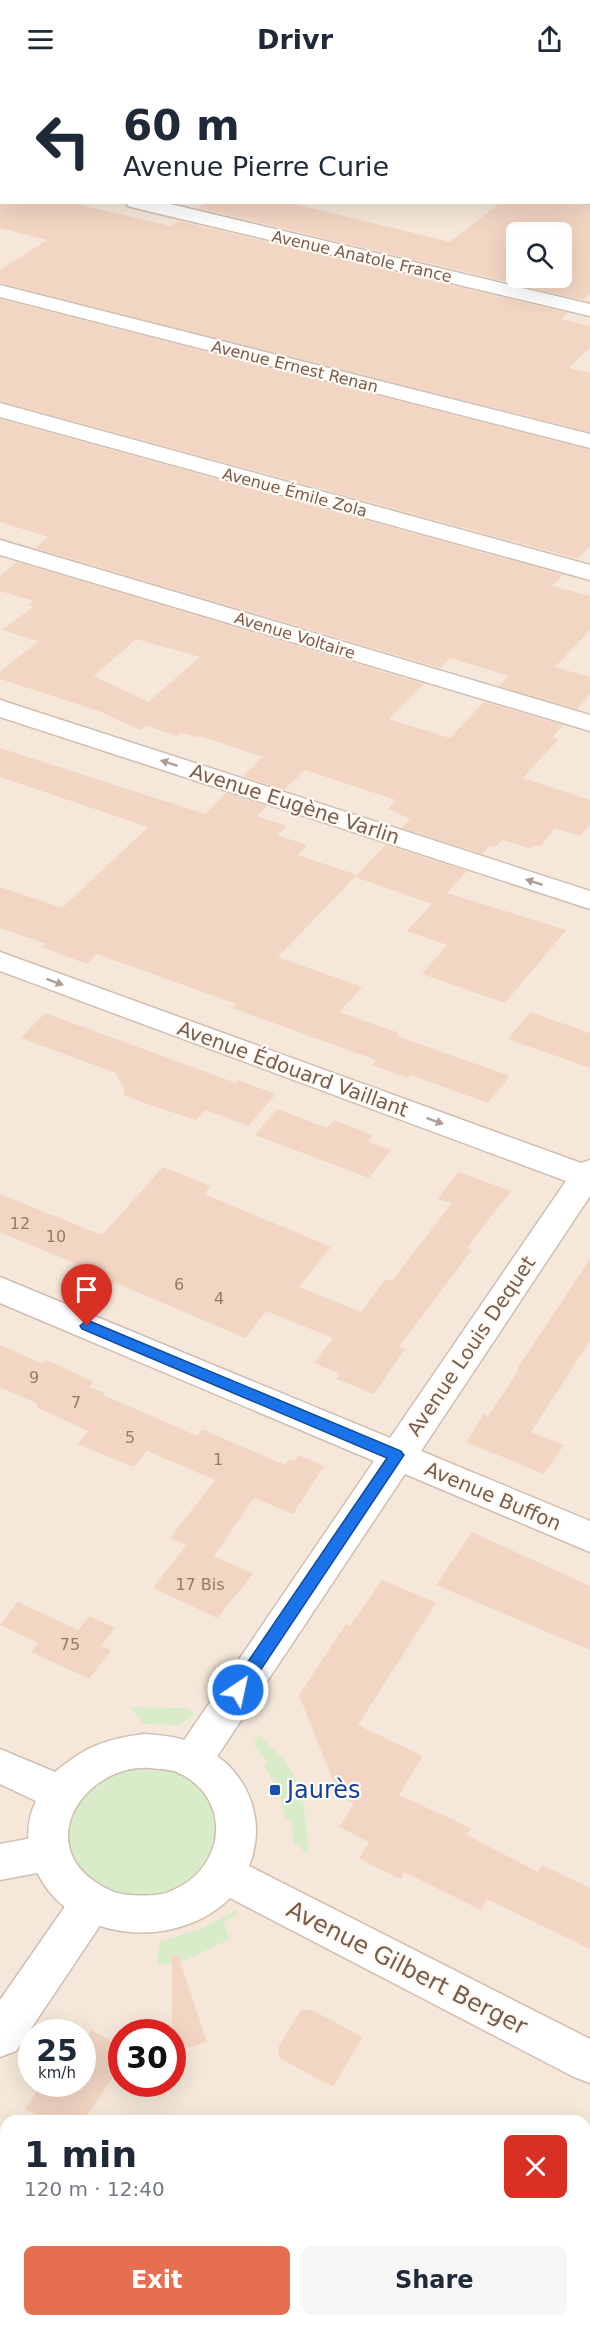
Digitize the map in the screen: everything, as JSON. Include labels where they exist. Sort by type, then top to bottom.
[{"type":"street","name":"Avenue Anatole France","points":[[143,204],[590,310]]},
{"type":"street","name":"Avenue Ernest Renan","points":[[0,291],[590,441]]},
{"type":"street","name":"Avenue Émile Zola","points":[[0,410],[590,573]]},
{"type":"street","name":"Avenue Voltaire","points":[[0,547],[590,723]]},
{"type":"street","name":"Avenue Eugène Varlin","points":[[0,708],[590,900]]},
{"type":"street","name":"Avenue Édouard Vaillant","points":[[0,961],[589,1175]]},
{"type":"street","name":"Avenue Louis Dequet","points":[[192,1761],[396,1455],[589,1175]]},
{"type":"street","name":"Avenue Buffon","points":[[0,1289],[590,1537]]},
{"type":"street","points":[[144,1751],[170,1753],[192,1761],[217,1778],[231,1799],[236,1816],[238,1824],[236,1850],[224,1874],[204,1894],[178,1909],[148,1915],[118,1914],[90,1905],[71,1891],[56,1873],[48,1853],[46,1834],[49,1815],[61,1793],[73,1778],[94,1764],[118,1754],[144,1751]]},
{"type":"street","points":[[0,1766],[61,1793]]},
{"type":"street","points":[[0,1862],[48,1853]]},
{"type":"street","name":"Avenue Gilbert Berger","points":[[224,1874],[590,2062]]},
{"type":"street","points":[[0,2037],[90,1905]]},
{"type":"shaded area","points":[[0,204],[590,204],[590,2115],[0,2115]]},
{"type":"green space","points":[[130,1707],[186,1708],[196,1714],[179,1725],[144,1724]]},
{"type":"green space","points":[[259,1735],[286,1763],[298,1786],[307,1829],[308,1850],[305,1854],[299,1844],[294,1844],[291,1819],[285,1818],[279,1791],[264,1766],[268,1763],[254,1745]]},
{"type":"green space","points":[[128,1768],[160,1769],[178,1774],[200,1789],[213,1807],[217,1828],[214,1848],[204,1867],[189,1883],[168,1894],[140,1899],[97,1888],[87,1881],[66,1851],[71,1808],[104,1777]]},
{"type":"green space","points":[[236,1910],[238,1915],[223,1922],[230,1939],[186,1960],[157,1966],[159,1942],[200,1929]]},
{"type":"building","points":[[0,204],[77,204],[170,226],[179,221],[568,313],[561,319],[590,326],[590,348],[569,368],[590,373],[590,432],[0,283],[0,270],[47,240],[0,228]]},
{"type":"building","points":[[204,204],[295,204],[450,242],[498,204],[586,204],[590,206],[590,294],[583,300],[533,288],[572,288],[572,222],[506,222],[506,282],[198,208]]},
{"type":"building","points":[[0,299],[590,450],[590,546],[578,559],[0,401]]},
{"type":"building","points":[[0,419],[563,575],[552,586],[590,596],[590,630],[555,667],[590,677],[590,694],[577,709],[499,686],[509,676],[450,658],[440,668],[35,548],[48,537],[0,522]]},
{"type":"building","points":[[17,562],[424,684],[389,719],[450,738],[484,702],[563,725],[552,738],[558,740],[523,778],[590,800],[590,825],[580,836],[555,828],[540,847],[534,845],[531,849],[502,840],[495,847],[490,845],[483,854],[401,828],[410,819],[388,809],[396,800],[305,770],[284,790],[243,776],[263,757],[200,736],[198,738],[180,732],[178,736],[146,726],[140,730],[99,711],[0,679],[0,672],[38,641],[2,630],[33,607],[28,605],[34,601],[0,591],[0,576]],"holes":[[[136,639],[200,657],[148,702],[94,676]]]},
{"type":"building","points":[[0,748],[205,814],[226,793],[267,806],[257,816],[287,826],[277,835],[307,845],[298,855],[357,875],[385,845],[467,871],[447,893],[566,930],[505,1003],[422,974],[447,945],[407,931],[432,904],[355,877],[278,957],[362,987],[339,1012],[399,1033],[397,1036],[510,1076],[488,1103],[410,1075],[408,1078],[372,1065],[376,1060],[232,1008],[236,1004],[97,954],[87,964],[42,947],[46,944],[0,928],[0,887],[62,908],[148,827],[0,777]]},
{"type":"building","points":[[530,1012],[590,1033],[590,1068],[508,1039]]},
{"type":"building","points":[[45,1013],[236,1083],[238,1080],[276,1094],[248,1126],[206,1110],[196,1120],[150,1105],[124,1095],[124,1089],[116,1073],[21,1038]]},
{"type":"building","points":[[277,1109],[327,1128],[334,1120],[373,1135],[368,1142],[391,1150],[369,1178],[255,1135]]},
{"type":"building","points":[[163,1167],[211,1186],[204,1194],[331,1247],[299,1287],[361,1312],[386,1279],[392,1281],[452,1203],[438,1199],[456,1174],[459,1172],[511,1191],[467,1248],[472,1250],[399,1347],[405,1349],[374,1394],[336,1379],[340,1374],[314,1363],[333,1338],[266,1311],[245,1338],[114,1282],[103,1294],[63,1278],[76,1264],[0,1232],[0,1194],[102,1235]]},
{"type":"building","points":[[590,1259],[590,1341],[531,1432],[564,1445],[544,1474],[466,1442],[484,1414],[488,1416]]},
{"type":"building","points":[[0,1345],[43,1364],[46,1360],[60,1366],[93,1382],[89,1387],[105,1393],[103,1395],[197,1436],[202,1429],[285,1465],[289,1459],[294,1461],[298,1455],[324,1466],[293,1514],[254,1498],[214,1556],[253,1574],[217,1618],[153,1588],[186,1545],[170,1538],[215,1480],[147,1451],[134,1467],[77,1444],[88,1431],[0,1387]]},
{"type":"building","points":[[472,1532],[590,1586],[590,1650],[436,1585]]},
{"type":"building","points":[[382,1580],[436,1603],[358,1725],[423,1756],[399,1795],[471,1828],[467,1835],[538,1872],[542,1865],[590,1888],[590,1949],[487,1899],[481,1910],[404,1872],[401,1879],[375,1867],[359,1858],[369,1842],[339,1827],[354,1804],[338,1793],[299,1695],[346,1624],[350,1626]]},
{"type":"building","points":[[18,1602],[78,1630],[90,1616],[115,1628],[101,1646],[111,1650],[89,1679],[31,1652],[38,1643],[0,1625]]},
{"type":"building","points":[[178,1954],[207,2042],[186,2049],[186,2019],[172,2019],[172,1955]]},
{"type":"building","points":[[301,2010],[312,2010],[363,2037],[333,2087],[279,2058],[279,2046]]},
{"type":"building","points":[[96,2033],[108,2039],[108,2084],[87,2115],[36,2115],[25,2109],[33,2097],[96,2097]]},
{"type":"place","name":"Jaurès","points":[[275,1790]]},
{"type":"route","points":[[87,1326],[396,1455],[238,1690]]}]
